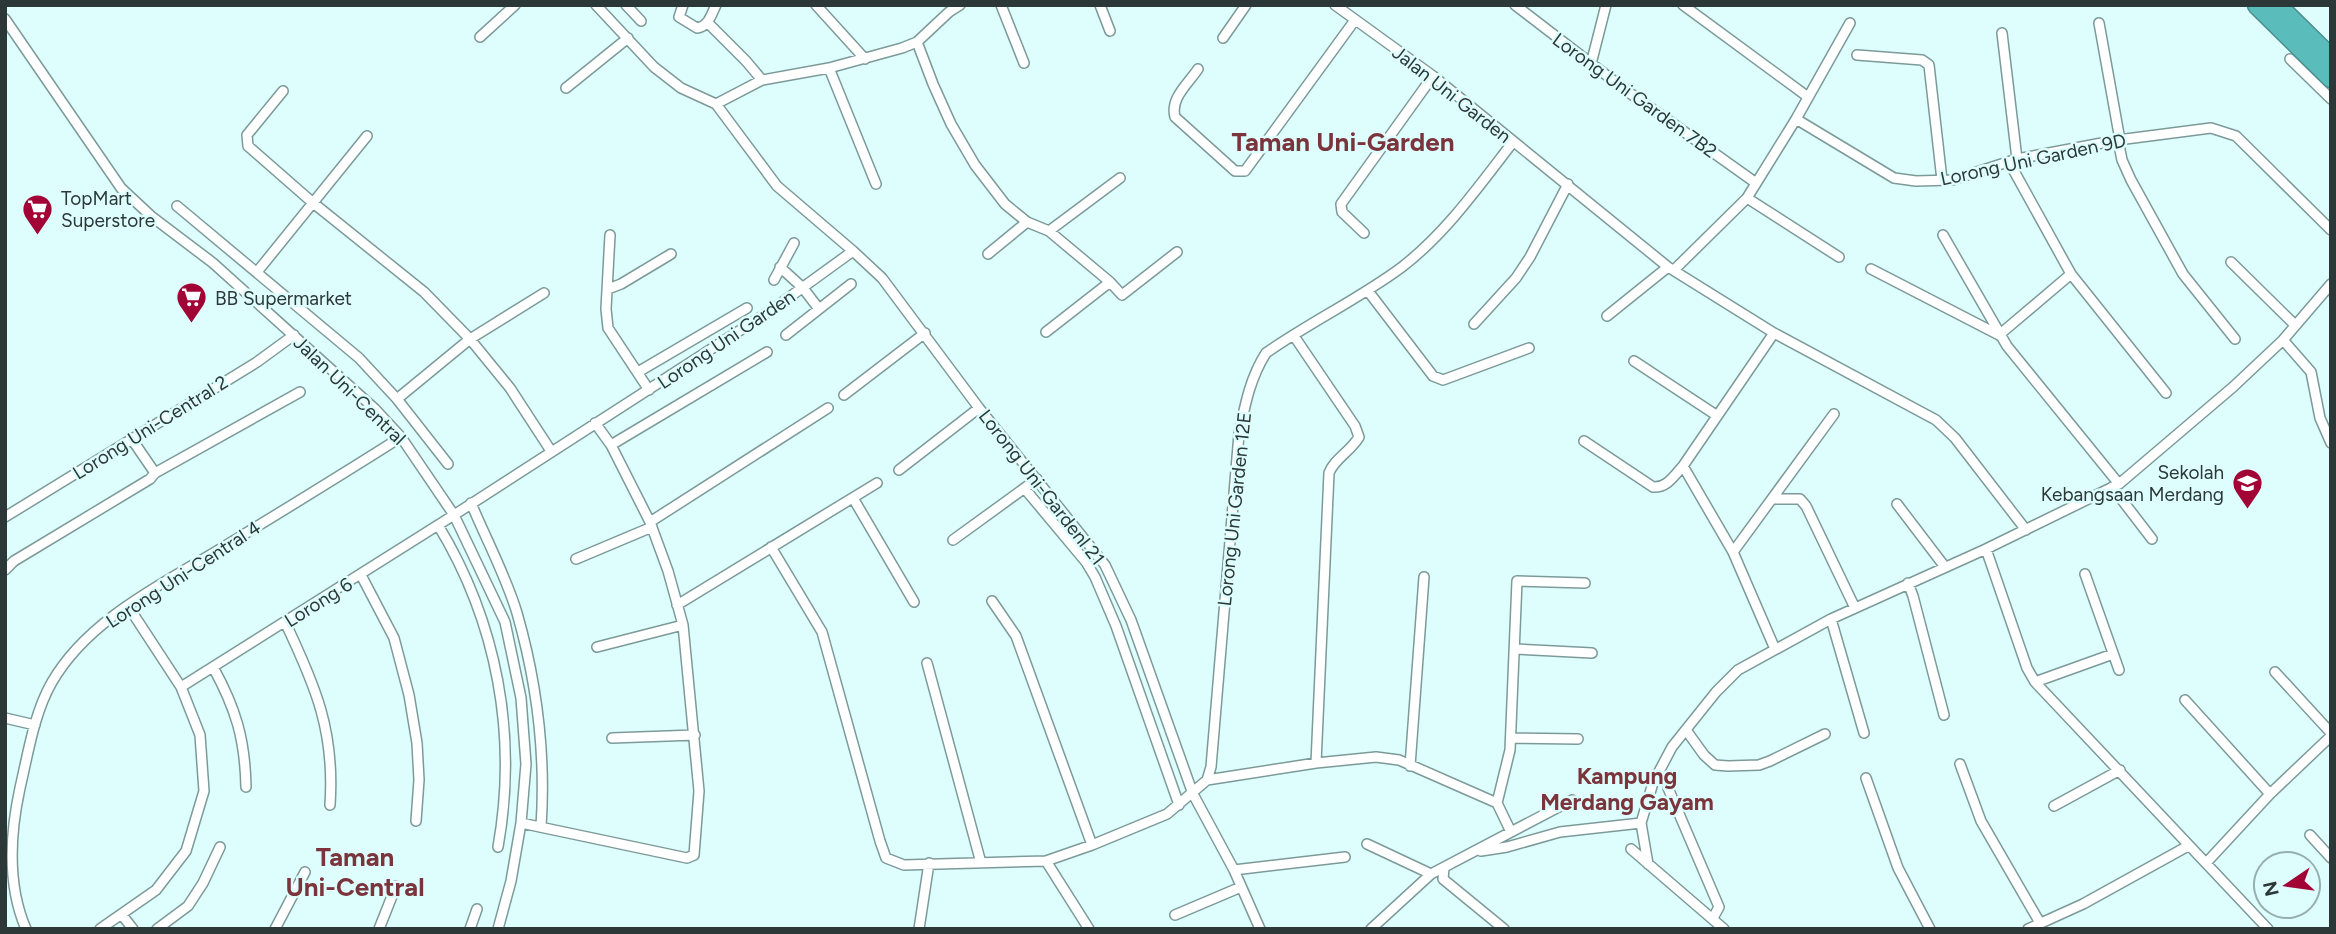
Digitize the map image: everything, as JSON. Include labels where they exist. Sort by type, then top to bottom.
[{"type":"highway","points":[[2257,5],[2331,78]]},
{"type":"highway","points":[[2277,5],[2331,58]]},
{"type":"street","points":[[480,37],[515,5]]},
{"type":"street","points":[[596,5],[654,67],[681,88],[716,104],[762,80],[830,68],[917,42],[945,9],[960,5]]},
{"type":"street","points":[[626,5],[640,21]]},
{"type":"street","points":[[683,5],[679,17],[697,28],[708,23],[716,5]]},
{"type":"street","points":[[816,5],[865,59]]},
{"type":"street","points":[[1001,5],[1024,63]]},
{"type":"street","points":[[1100,5],[1110,31]]},
{"type":"street","points":[[1223,38],[1246,5]]},
{"type":"street","name":"Jalan Uni Garden","points":[[1335,5],[1433,76],[1671,268],[1774,333],[1936,420],[1955,438],[2026,530]]},
{"type":"street","name":"Lorong Uni Garden 7B2","points":[[1515,5],[1591,64],[1756,183]]},
{"type":"street","points":[[1591,64],[1606,5]]},
{"type":"street","points":[[1682,5],[1808,97]]},
{"type":"street","name":"Jalan Uni-Central","points":[[5,19],[121,188],[151,216],[213,263],[375,409],[401,437],[454,515],[505,622],[521,698],[526,764],[521,823],[511,881],[498,929]]},
{"type":"street","points":[[1198,69],[1175,101],[1175,117],[1235,171],[1245,171],[1355,20]]},
{"type":"street","points":[[708,23],[762,80]]},
{"type":"street","points":[[1607,316],[1671,268],[1747,198],[1796,119],[1850,23]]},
{"type":"street","points":[[2099,23],[2122,160],[2183,274],[2235,339]]},
{"type":"street","points":[[2002,33],[2013,161],[2071,274],[2166,393]]},
{"type":"street","points":[[566,88],[628,38]]},
{"type":"street","points":[[917,42],[951,124],[975,165],[1005,204],[1027,222],[1049,231],[1122,295],[1177,252]]},
{"type":"street","points":[[1857,55],[1922,60],[1929,65],[1942,180]]},
{"type":"street","points":[[2290,59],[2331,99]]},
{"type":"street","points":[[830,68],[876,184]]},
{"type":"street","points":[[1364,233],[1342,212],[1341,204],[1433,76]]},
{"type":"street","points":[[283,91],[247,135],[248,146],[312,202],[424,292],[470,340],[510,388],[551,451]]},
{"type":"street","name":"Lorong Uni-Gardenl 21","points":[[716,104],[777,186],[881,278],[979,408],[1105,565],[1131,620],[1193,794],[1234,870],[1260,929]]},
{"type":"street","name":"Lorong Uni Garden 9D","points":[[1796,119],[1894,178],[1916,181],[1952,180],[2013,161],[2119,140],[2211,128],[2226,131],[2253,151],[2331,230]]},
{"type":"street","points":[[257,272],[367,136]]},
{"type":"street","points":[[1316,763],[1329,473],[1331,467],[1354,447],[1359,437],[1294,336],[1368,291],[1418,253],[1455,216],[1513,142]]},
{"type":"street","points":[[1049,231],[1121,178]]},
{"type":"street","points":[[1474,324],[1516,278],[1568,184]]},
{"type":"street","points":[[1747,198],[1839,257]]},
{"type":"street","points":[[177,206],[359,358],[397,399],[449,464]]},
{"type":"street","points":[[988,254],[1027,222]]},
{"type":"street","points":[[610,235],[606,319],[608,328],[649,390]]},
{"type":"street","points":[[1943,235],[1999,335],[2115,485],[2152,539]]},
{"type":"street","points":[[774,280],[794,243]]},
{"type":"street","name":"Lorong Uni Garden","points":[[551,451],[773,309],[853,251]]},
{"type":"street","points":[[608,289],[671,254]]},
{"type":"street","points":[[2231,262],[2295,325]]},
{"type":"street","points":[[780,267],[803,288],[819,310]]},
{"type":"street","points":[[1871,269],[1999,335]]},
{"type":"street","points":[[1999,335],[2071,274]]},
{"type":"street","points":[[1046,332],[1110,282]]},
{"type":"street","points":[[786,335],[851,284]]},
{"type":"street","points":[[1648,864],[1641,823],[1653,783],[1672,747],[1716,692],[1738,670],[1831,619],[1986,550],[2115,485],[2233,387],[2283,340],[2331,284]]},
{"type":"street","points":[[1368,291],[1433,376],[1443,380],[1529,348]]},
{"type":"street","points":[[397,399],[470,340],[544,293]]},
{"type":"street","points":[[638,372],[747,308]]},
{"type":"street","points":[[844,395],[925,333]]},
{"type":"street","points":[[1584,441],[1653,486],[1661,487],[1683,466],[1774,333]]},
{"type":"street","name":"Lorong Uni-Central 2","points":[[5,517],[257,362],[294,335]]},
{"type":"street","name":"Lorong Uni Garden 12E","points":[[1206,780],[1211,766],[1239,433],[1247,394],[1259,363],[1266,353],[1294,336]]},
{"type":"street","points":[[2283,340],[2311,372],[2320,418],[2331,443]]},
{"type":"street","points":[[611,445],[767,352]]},
{"type":"street","points":[[1634,361],[1716,415]]},
{"type":"street","points":[[5,570],[14,561],[150,479],[155,473],[300,392]]},
{"type":"street","points":[[576,559],[651,525],[828,408]]},
{"type":"street","points":[[899,470],[979,408]]},
{"type":"street","points":[[1733,552],[1834,414]]},
{"type":"street","points":[[521,823],[687,858],[694,855],[699,791],[683,625],[668,571],[651,525],[611,445],[595,423]]},
{"type":"street","name":"Lorong Uni-Central 4","points":[[26,929],[19,913],[12,880],[10,811],[35,725],[51,682],[83,642],[128,606],[401,437]]},
{"type":"street","points":[[131,438],[155,473]]},
{"type":"street","name":"Lorong 6","points":[[181,687],[361,575],[551,451]]},
{"type":"street","points":[[1683,466],[1733,552],[1775,649]]},
{"type":"street","points":[[953,540],[1037,479]]},
{"type":"street","points":[[677,605],[877,483]]},
{"type":"street","points":[[1025,489],[1096,577],[1116,625],[1179,806]]},
{"type":"street","points":[[853,498],[914,602]]},
{"type":"street","points":[[1772,499],[1800,499],[1806,506],[1855,608]]},
{"type":"street","points":[[471,503],[516,611],[535,687],[543,757],[541,827]]},
{"type":"street","points":[[1897,504],[1945,567]]},
{"type":"street","points":[[438,525],[457,557],[477,607],[491,648],[500,691],[507,760],[504,812],[498,847]]},
{"type":"street","points":[[771,547],[822,632],[886,858],[904,865],[1046,861],[1167,814],[1206,780],[1376,757],[1399,760],[1497,803],[1511,832]]},
{"type":"street","points":[[1986,550],[2027,668],[2035,682],[2268,929]]},
{"type":"street","points":[[2085,574],[2119,670]]},
{"type":"street","points":[[361,575],[394,638],[409,695],[417,743],[419,780],[416,821]]},
{"type":"street","points":[[1409,766],[1424,577]]},
{"type":"street","points":[[1497,803],[1507,768],[1511,738],[1517,582],[1585,583]]},
{"type":"street","points":[[1908,583],[1944,715]]},
{"type":"street","points":[[992,601],[1016,635],[1092,845]]},
{"type":"street","points":[[100,929],[156,890],[186,851],[204,791],[200,735],[181,687],[128,606]]},
{"type":"street","points":[[1831,619],[1864,733]]},
{"type":"street","points":[[1116,625],[1131,620]]},
{"type":"street","points":[[285,622],[312,679],[326,725],[331,756],[330,805]]},
{"type":"street","points":[[597,647],[683,625]]},
{"type":"street","points":[[1515,649],[1592,653]]},
{"type":"street","points":[[2035,682],[2113,654]]},
{"type":"street","points":[[927,663],[981,863]]},
{"type":"street","points":[[213,667],[230,697],[241,728],[246,758],[246,787]]},
{"type":"street","points":[[2207,862],[2270,794],[2331,735],[2274,672]]},
{"type":"street","points":[[2185,700],[2270,794]]},
{"type":"street","points":[[5,718],[35,725]]},
{"type":"street","points":[[1686,730],[1715,765],[1728,766],[1759,765],[1825,734]]},
{"type":"street","points":[[612,738],[695,735]]},
{"type":"street","points":[[1511,738],[1578,739]]},
{"type":"street","points":[[1961,764],[1981,821],[2040,923]]},
{"type":"street","points":[[2054,806],[2120,770]]},
{"type":"street","points":[[1866,778],[1898,868],[1930,929]]},
{"type":"street","points":[[1668,788],[1719,907],[1713,918]]},
{"type":"street","points":[[1371,929],[1431,874],[1572,800]]},
{"type":"street","points":[[1474,852],[1507,847],[1560,832],[1641,823]]},
{"type":"street","points":[[2309,835],[2331,858]]},
{"type":"street","points":[[1367,844],[1431,874]]},
{"type":"street","points":[[2028,929],[2082,904],[2188,846]]},
{"type":"street","points":[[157,929],[188,906],[203,883],[220,847]]},
{"type":"street","points":[[1631,849],[1724,929]]},
{"type":"street","points":[[1234,870],[1345,857]]},
{"type":"street","points":[[1046,861],[1089,929]]},
{"type":"street","points":[[919,929],[929,863]]},
{"type":"street","points":[[1444,868],[1443,879],[1504,929]]},
{"type":"street","points":[[275,929],[305,872]]},
{"type":"street","points":[[379,929],[396,887]]},
{"type":"street","points":[[1175,915],[1241,887]]},
{"type":"street","points":[[470,929],[477,909]]},
{"type":"street","points":[[122,915],[133,929]]},
{"type":"place","name":"TopMart Superstore","points":[[38,236]]},
{"type":"place","name":"BB Supermarket","points":[[192,325]]},
{"type":"place","name":"Sekolah Kebangsaan Merdang","points":[[2247,510]]},
{"type":"district","name":"Taman Uni-Garden","points":[[1343,142]]},
{"type":"district","name":"Kampung Merdang Gayam","points":[[1627,789]]},
{"type":"district","name":"Taman Uni-Central","points":[[355,872]]}]
